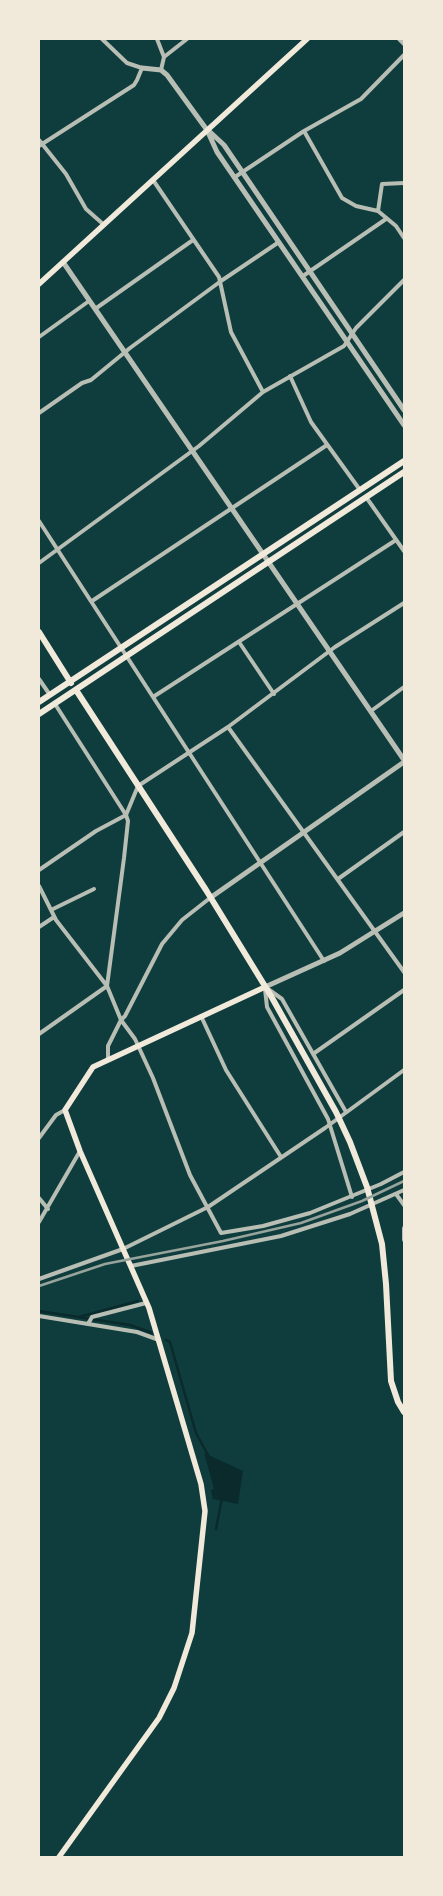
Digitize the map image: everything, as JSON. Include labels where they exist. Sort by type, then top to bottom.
[{"type":"main road","points":[[39,284],[307,39]]},
{"type":"main road","points":[[39,702],[404,461]]},
{"type":"main road","points":[[39,714],[404,472]]},
{"type":"main road","points":[[39,632],[210,898],[264,987],[341,1122],[367,1187],[373,1211],[384,1262],[391,1381],[404,1412]]},
{"type":"main road","points":[[59,1857],[159,1718],[174,1688],[192,1634],[203,1535],[204,1498],[159,1341],[146,1303],[80,1151],[65,1110],[91,1070],[108,1058],[264,987]]},
{"type":"street","points":[[102,39],[127,63],[142,68],[161,70],[167,74],[207,130],[218,152],[348,340],[404,425]]},
{"type":"street","points":[[157,39],[164,57],[161,70]]},
{"type":"street","points":[[164,57],[187,39]]},
{"type":"street","points":[[399,39],[404,44]]},
{"type":"street","points":[[235,177],[304,131],[360,99],[404,55]]},
{"type":"street","points":[[103,224],[86,209],[66,174],[40,144],[134,85],[142,68]]},
{"type":"street","points":[[207,130],[222,143],[404,410]]},
{"type":"street","points":[[304,131],[342,198],[356,206],[378,211],[396,226],[404,238]]},
{"type":"street","points":[[153,180],[221,281],[231,332],[263,392]]},
{"type":"street","points":[[378,211],[382,184],[404,183]]},
{"type":"street","points":[[302,276],[386,219]]},
{"type":"street","points":[[94,309],[193,240]]},
{"type":"street","points":[[39,412],[82,383],[91,380],[221,281],[279,242]]},
{"type":"street","points":[[63,262],[404,761],[210,898],[182,920],[162,944],[121,1020],[108,1046],[108,1058]]},
{"type":"street","points":[[39,563],[192,452],[263,392],[344,346],[352,333],[404,280]]},
{"type":"street","points":[[39,336],[89,302]]},
{"type":"street","points":[[290,376],[308,418],[360,490]]},
{"type":"street","points":[[92,601],[327,445]]},
{"type":"street","points":[[366,498],[404,551]]},
{"type":"street","points":[[39,521],[324,961]]},
{"type":"street","points":[[153,697],[396,540]]},
{"type":"street","points":[[39,870],[96,830],[126,815],[138,786],[228,727],[330,651],[404,603]]},
{"type":"street","points":[[239,642],[274,694]]},
{"type":"street","points":[[39,679],[50,695]]},
{"type":"street","points":[[371,711],[404,687]]},
{"type":"street","points":[[39,1034],[106,986],[110,976],[128,821],[55,704]]},
{"type":"street","points":[[228,727],[404,972]]},
{"type":"street","points":[[338,879],[404,832]]},
{"type":"street","points":[[39,886],[54,917],[106,986],[121,1020],[128,1027],[138,1044],[190,1175],[223,1234],[287,1220],[352,1197],[404,1172]]},
{"type":"street","points":[[51,910],[94,889]]},
{"type":"street","points":[[264,987],[324,961],[376,932],[404,913]]},
{"type":"street","points":[[39,927],[54,917]]},
{"type":"street","points":[[264,987],[282,999],[346,1112]]},
{"type":"street","points":[[264,987],[267,1008],[322,1106],[330,1125],[352,1197]]},
{"type":"street","points":[[313,1054],[404,990]]},
{"type":"street","points":[[201,1015],[226,1070],[281,1157]]},
{"type":"street","points":[[39,1279],[123,1249],[208,1207],[330,1125],[404,1070]]},
{"type":"street","points":[[39,1138],[56,1115],[65,1110]]},
{"type":"street","points":[[39,1222],[80,1151]]},
{"type":"street","points":[[131,1266],[290,1232],[350,1214],[404,1190]]},
{"type":"street","points":[[396,1194],[404,1205]]},
{"type":"street","points":[[39,1198],[48,1209]]},
{"type":"street","points":[[404,1228],[404,1240]]},
{"type":"street","points":[[90,1321],[146,1303]]},
{"type":"street","points":[[39,1316],[90,1321],[137,1332],[159,1341]]},
{"type":"water","points":[[204,1453],[243,1471],[238,1504],[213,1499],[211,1490],[214,1489]]},
{"type":"waterway","points":[[79,1317],[138,1301]]},
{"type":"waterway","points":[[39,1311],[130,1325],[152,1333]]},
{"type":"waterway","points":[[166,1340],[170,1342],[196,1433],[208,1455]]},
{"type":"waterway","points":[[216,1529],[222,1498]]},
{"type":"railway","points":[[39,1286],[105,1264],[223,1241],[301,1223],[362,1201],[404,1181]]}]
